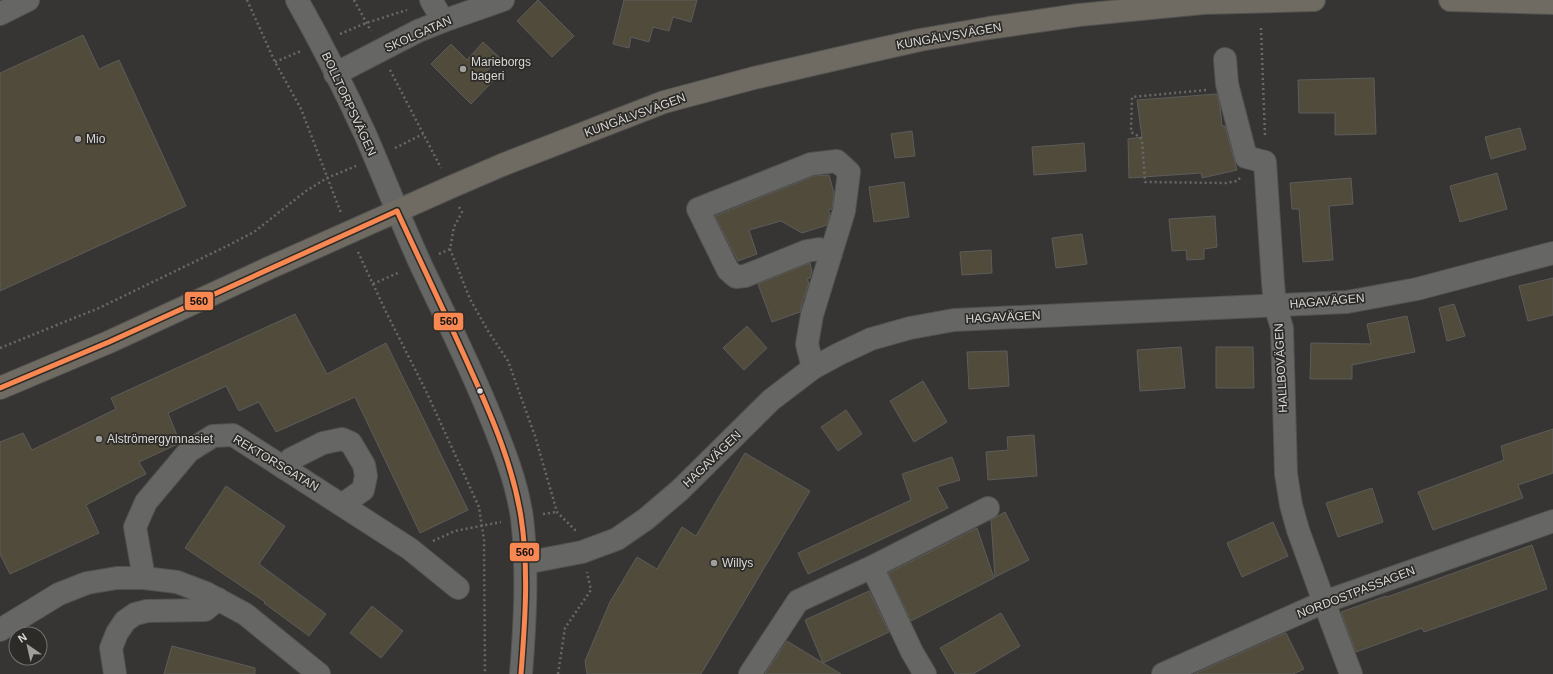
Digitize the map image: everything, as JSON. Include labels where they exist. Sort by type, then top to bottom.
[{"type":"main road","name":"KUNGÄLVSVÄGEN","points":[[0,388],[109,342],[349,232],[502,165],[664,102],[754,78],[920,40],[1079,15],[1203,3],[1314,0]]},
{"type":"main road","points":[[1450,0],[1553,3]]},
{"type":"street","points":[[0,14],[28,0]]},
{"type":"street","name":"BOLLTORPSVÄGEN","points":[[297,0],[366,137],[397,211],[480,391],[512,475],[522,518],[525,563],[524,628],[521,674]]},
{"type":"street","name":"SKOLGATAN","points":[[335,74],[418,31],[436,8],[503,0]]},
{"type":"street","name":"HALLBOVÄGEN","points":[[1225,59],[1227,84],[1256,159],[1275,305],[1282,328],[1286,474],[1291,505],[1324,602],[1351,674]]},
{"type":"street","points":[[813,368],[807,344],[812,315],[831,254],[844,211],[849,172],[837,161],[811,164],[698,209],[728,270],[736,277],[745,276],[807,251],[819,250],[831,254]]},
{"type":"street","name":"HAGAVÄGEN","points":[[525,563],[582,552],[617,539],[646,518],[680,490],[771,400],[813,368],[871,339],[910,328],[954,320],[1347,302],[1417,289],[1553,253]]},
{"type":"street","name":"REKTORSGATAN","points":[[144,578],[135,527],[146,502],[189,452],[213,436],[233,435],[343,504],[410,549],[458,588]]},
{"type":"street","points":[[284,468],[291,459],[323,443],[342,439],[351,443],[364,465],[366,476],[363,490],[343,504]]},
{"type":"street","points":[[750,674],[798,601],[872,567],[988,508]]},
{"type":"street","name":"NORDOSTPASSAGEN","points":[[1163,674],[1324,602],[1553,521]]},
{"type":"street","points":[[872,567],[912,652],[925,674]]},
{"type":"street","points":[[0,630],[59,594],[87,583],[117,578],[144,578],[177,582],[206,593],[245,614],[319,674]]},
{"type":"street","points":[[115,674],[111,648],[117,633],[125,621],[135,614],[147,611],[205,610],[218,599]]},
{"type":"path","points":[[247,0],[310,129],[327,178],[349,232],[386,312],[426,391],[479,506],[483,525],[485,674]]},
{"type":"path","points":[[354,0],[451,187],[462,212],[454,227],[450,249],[470,299],[508,361],[535,436],[557,512],[575,529],[582,552],[591,590],[565,628],[558,674]]},
{"type":"path","points":[[366,23],[436,8]]},
{"type":"path","points":[[1227,84],[1215,89],[1132,97],[1131,132],[1140,137],[1142,140],[1145,182],[1226,183],[1237,181],[1256,159],[1261,28]]},
{"type":"path","points":[[0,348],[99,308],[254,232],[293,201],[327,178]]},
{"type":"path","points":[[410,549],[455,531],[557,512]]},
{"type":"building","points":[[538,0],[574,36],[552,57],[517,21]]},
{"type":"building","points":[[624,0],[697,0],[691,22],[673,17],[669,31],[653,27],[649,42],[631,37],[629,48],[613,44]]},
{"type":"building","name":"Mio","points":[[83,35],[99,69],[119,60],[186,206],[0,291],[0,73]]},
{"type":"building","name":"Marieborgs bageri","points":[[483,42],[500,58],[485,73],[493,81],[471,104],[431,64],[451,44],[467,60]]},
{"type":"building","points":[[1374,78],[1376,134],[1335,135],[1335,113],[1299,113],[1298,80]]},
{"type":"building","points":[[1217,94],[1222,126],[1225,126],[1237,170],[1202,178],[1201,173],[1129,178],[1128,139],[1142,137],[1137,100]]},
{"type":"building","points":[[1520,128],[1526,149],[1491,159],[1485,137]]},
{"type":"building","points":[[912,131],[915,156],[895,158],[891,134]]},
{"type":"building","points":[[1084,143],[1086,171],[1034,175],[1032,147]]},
{"type":"building","points":[[1497,173],[1507,209],[1460,222],[1450,186]]},
{"type":"building","points":[[829,175],[834,193],[832,209],[828,210],[830,214],[827,225],[802,233],[781,221],[749,230],[757,254],[738,261],[715,216],[814,176]]},
{"type":"building","points":[[1351,178],[1353,204],[1329,206],[1333,260],[1303,262],[1299,209],[1292,209],[1290,183]]},
{"type":"building","points":[[904,182],[909,217],[874,222],[869,187]]},
{"type":"building","points":[[1215,216],[1217,247],[1204,249],[1204,259],[1187,260],[1186,250],[1172,251],[1169,219]]},
{"type":"building","points":[[1082,234],[1087,264],[1056,268],[1052,238]]},
{"type":"building","points":[[991,250],[992,273],[962,275],[960,252]]},
{"type":"building","points":[[810,263],[812,271],[810,278],[807,279],[809,283],[803,298],[800,312],[772,322],[758,284]]},
{"type":"building","points":[[1553,278],[1553,315],[1528,321],[1519,286]]},
{"type":"building","points":[[1454,304],[1465,336],[1447,341],[1439,308]]},
{"type":"building","points":[[295,314],[327,374],[386,343],[468,510],[420,533],[355,397],[276,432],[259,402],[239,411],[226,386],[168,413],[180,443],[139,462],[146,474],[86,505],[99,533],[10,574],[0,554],[0,442],[23,433],[32,450],[116,409],[111,398]]},
{"type":"building","points":[[1407,316],[1415,352],[1352,365],[1352,379],[1310,379],[1311,343],[1371,344],[1367,324]]},
{"type":"building","points":[[747,326],[767,348],[744,370],[723,348]]},
{"type":"building","points":[[1181,347],[1185,388],[1140,391],[1137,350]]},
{"type":"building","points":[[1216,347],[1253,347],[1254,388],[1216,388]]},
{"type":"building","points":[[1007,351],[1009,386],[969,389],[967,352]]},
{"type":"building","points":[[923,381],[947,422],[914,442],[890,401]]},
{"type":"building","points":[[846,410],[862,434],[838,451],[821,427]]},
{"type":"building","points":[[1553,429],[1553,473],[1518,485],[1523,498],[1433,530],[1418,492],[1504,460],[1501,446]]},
{"type":"building","points":[[1034,435],[1037,476],[988,480],[986,452],[1008,450],[1007,437]]},
{"type":"building","name":"Willys","points":[[745,453],[810,491],[701,674],[587,674],[585,661],[610,602],[637,557],[657,569],[682,527],[696,536]]},
{"type":"building","points":[[952,457],[960,480],[937,487],[948,508],[808,574],[798,553],[911,500],[902,474]]},
{"type":"building","points":[[226,486],[285,526],[259,564],[326,614],[309,636],[264,603],[265,602],[185,548]]},
{"type":"building","points":[[1372,488],[1383,522],[1338,537],[1326,503]]},
{"type":"building","points":[[1005,512],[1029,560],[995,577],[991,520]]},
{"type":"building","points":[[1273,522],[1288,556],[1242,577],[1227,543]]},
{"type":"building","points":[[977,528],[994,578],[911,621],[888,573]]},
{"type":"building","points":[[1532,545],[1547,589],[1424,632],[1422,628],[1356,652],[1341,612]]},
{"type":"building","points":[[869,591],[889,632],[823,663],[805,620]]},
{"type":"building","points":[[372,606],[403,631],[381,658],[350,633]]},
{"type":"building","points":[[1001,613],[1020,646],[973,674],[955,674],[940,648]]},
{"type":"building","points":[[1286,633],[1304,669],[1293,674],[1194,674]]},
{"type":"building","points":[[787,641],[841,674],[765,674]]},
{"type":"building","points":[[172,646],[255,668],[255,674],[164,674]]},
{"type":"transit line","name":"560","points":[[397,211],[454,332],[487,408],[508,462],[513,480],[521,517],[526,576],[521,674]]},
{"type":"transit line","name":"560","points":[[0,388],[109,342],[397,211]]},
{"type":"place","name":"Marieborgs bageri","points":[[463,69]]},
{"type":"place","name":"Mio","points":[[78,139]]},
{"type":"place","name":"Alströmergymnasiet","points":[[99,439]]},
{"type":"place","name":"Willys","points":[[714,563]]}]
